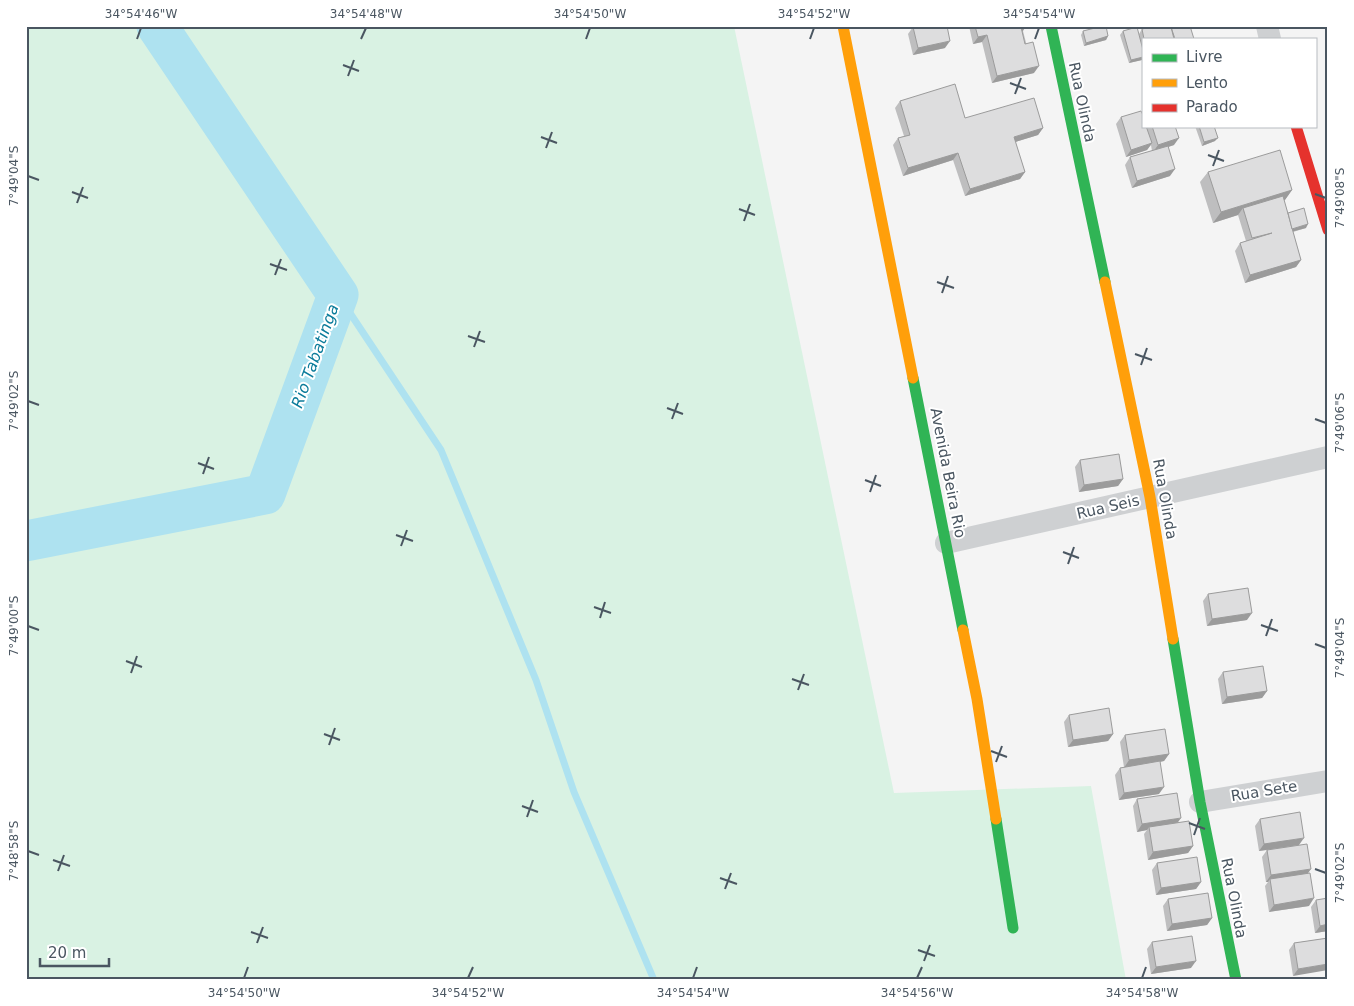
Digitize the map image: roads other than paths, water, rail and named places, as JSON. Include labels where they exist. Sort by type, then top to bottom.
[{"type":"street","name":"Avenida Beira Rio","points":[[843,26],[977,699],[1013,928]]},
{"type":"street","name":"Rua Olinda","points":[[1051,26],[1150,497],[1200,802],[1236,980]]},
{"type":"street","points":[[1266,26],[1270,38]]},
{"type":"street","points":[[1297,128],[1328,230]]},
{"type":"street","name":"Rua Seis","points":[[946,543],[1328,457]]},
{"type":"street","name":"Rua Sete","points":[[1200,802],[1328,781]]},
{"type":"waterway","name":"Rio Tabatinga","points":[[26,541],[265,494],[338,295],[157,26]]},
{"type":"waterway","points":[[338,295],[441,450],[536,680],[574,792],[654,980]]}]
